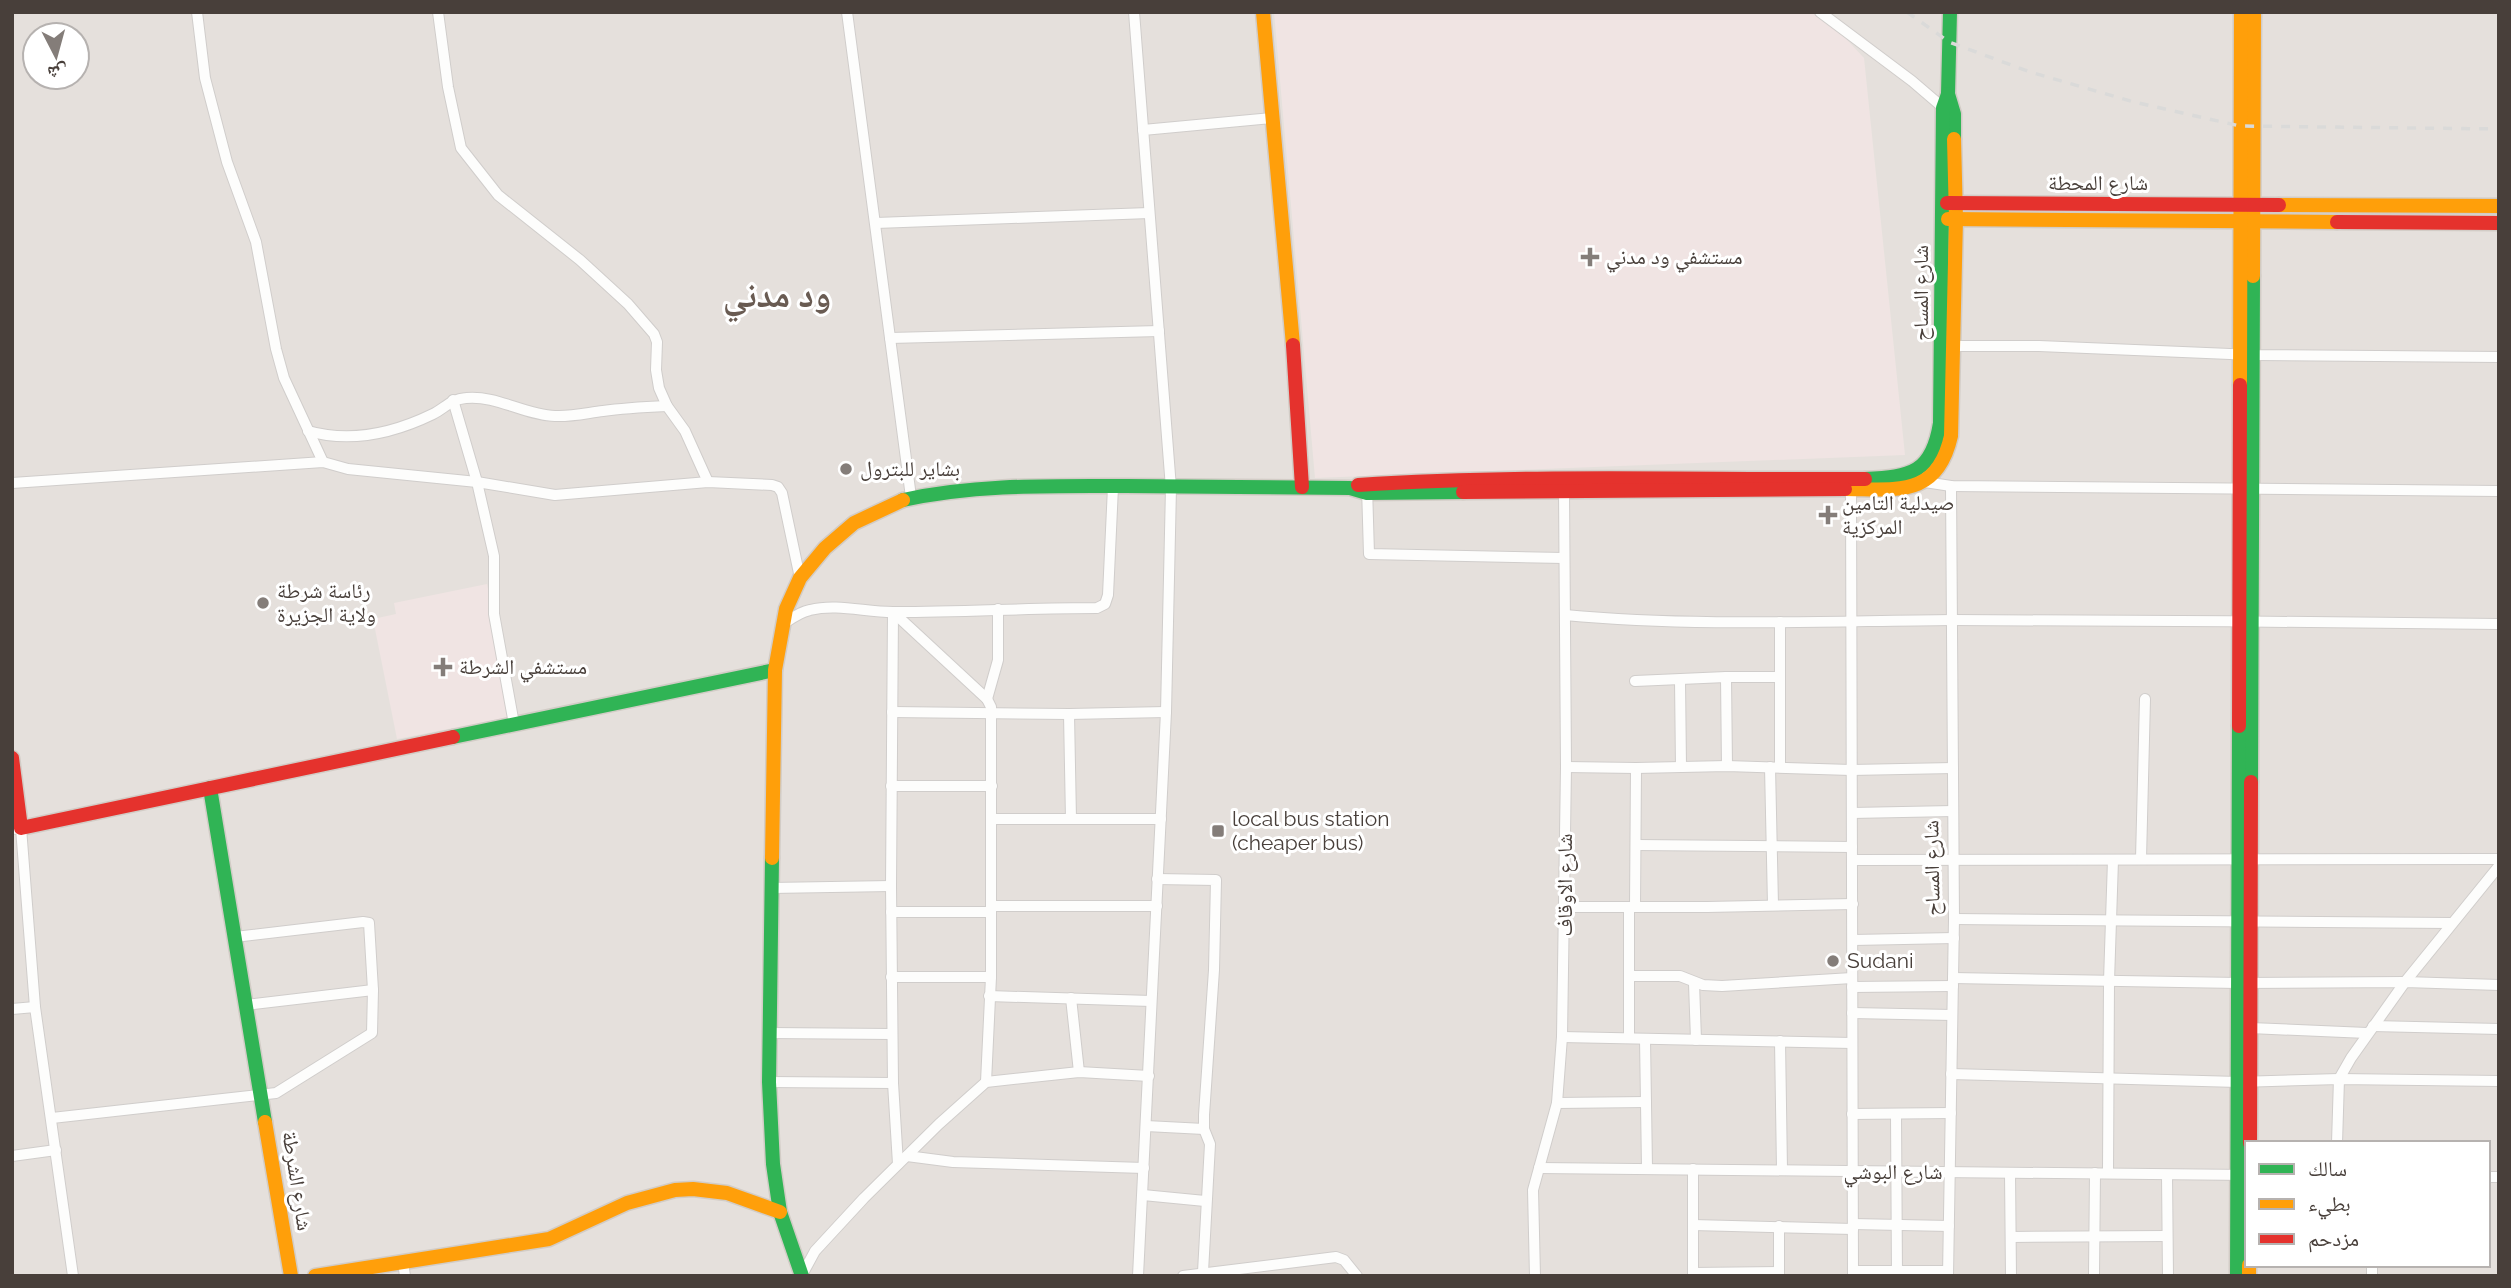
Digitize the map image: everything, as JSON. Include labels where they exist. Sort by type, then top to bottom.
[{"type":"main road","points":[[1263,12],[1289,287],[1302,487]]},
{"type":"main road","points":[[1949,219],[1950,12]]},
{"type":"main road","points":[[2241,12],[2248,205]]},
{"type":"main road","points":[[2237,1276],[2244,1082],[2247,220],[2253,12]]},
{"type":"main road","name":"شارع المحطة","points":[[1949,203],[2499,206]]},
{"type":"main road","name":"شارع المحطة","points":[[1949,219],[2499,223]]},
{"type":"main road","name":"شارع المساح","points":[[1921,477],[1937,471],[1949,447],[1954,346],[1949,219]]},
{"type":"main road","name":"شارع المساح","points":[[1921,477],[1933,455],[1939,435],[1949,219]]},
{"type":"main road","points":[[1367,488],[1851,484],[1894,477],[1921,477]]},
{"type":"main road","points":[[802,1275],[780,1212],[773,1164],[769,1082],[775,670],[786,608],[800,578],[825,548],[854,523],[895,502],[911,497],[970,489],[1113,486],[1564,490],[1642,485]]},
{"type":"main road","points":[[12,758],[16,828],[775,670]]},
{"type":"main road","name":"شارع الشرطة","points":[[210,788],[290,1276]]},
{"type":"main road","points":[[2244,983],[2250,1028],[2244,1082],[2250,1141]]},
{"type":"main road","points":[[315,1276],[404,1269],[549,1239],[638,1199],[693,1188],[750,1198],[780,1212]]},
{"type":"street","points":[[197,12],[205,78],[227,162],[256,242],[275,349],[284,378],[323,462]]},
{"type":"street","points":[[438,12],[448,87],[461,148],[498,195],[580,260],[628,304],[654,334],[657,342],[657,380],[667,406],[683,427],[708,482]]},
{"type":"street","points":[[847,12],[911,497]]},
{"type":"street","points":[[1134,12],[1171,488],[1166,712],[1138,1276]]},
{"type":"street","points":[[1820,12],[1948,111]]},
{"type":"street","points":[[1143,130],[1272,118]]},
{"type":"street","points":[[876,223],[1149,213]]},
{"type":"street","points":[[890,338],[1158,331]]},
{"type":"street","points":[[1954,346],[2039,346],[2247,355],[2499,356]]},
{"type":"street","points":[[308,431],[338,438],[359,437],[409,424],[435,413],[453,400],[485,398],[557,417],[667,406]]},
{"type":"street","points":[[453,400],[477,482],[494,556],[494,614],[514,724]]},
{"type":"street","points":[[12,483],[323,462],[361,471],[477,482],[555,495],[708,482],[772,485],[778,487],[782,493],[800,578]]},
{"type":"street","points":[[1921,477],[1951,486],[2499,491]]},
{"type":"street","points":[[1851,484],[1853,1273],[1948,1274]]},
{"type":"street","points":[[782,625],[799,614],[814,609],[893,612],[1097,608],[1105,604],[1108,595],[1113,486]]},
{"type":"street","name":"شارع المساح","points":[[1948,1274],[1954,938],[1951,486]]},
{"type":"street","points":[[1367,488],[1367,551],[1371,555],[1564,558]]},
{"type":"street","name":"شارع الاوقاف","points":[[1535,1276],[1533,1191],[1557,1103],[1562,1037],[1566,907],[1564,490]]},
{"type":"street","points":[[987,699],[998,660],[998,608]]},
{"type":"street","points":[[893,612],[987,699],[992,713],[991,976],[986,1082]]},
{"type":"street","points":[[893,612],[891,977],[892,1083],[898,1164]]},
{"type":"street","points":[[1565,615],[1644,621],[2499,624]]},
{"type":"street","points":[[1773,905],[1771,845],[1780,622]]},
{"type":"street","points":[[1726,677],[1727,766]]},
{"type":"street","points":[[1635,681],[1779,677]]},
{"type":"street","points":[[1680,680],[1681,767]]},
{"type":"street","points":[[2141,859],[2145,699]]},
{"type":"street","points":[[892,712],[1166,712]]},
{"type":"street","points":[[1069,714],[1071,819]]},
{"type":"street","points":[[1566,767],[1727,766],[1851,770],[1953,768]]},
{"type":"street","points":[[1629,1038],[1636,768]]},
{"type":"street","points":[[891,786],[992,786]]},
{"type":"street","points":[[1852,813],[1953,811]]},
{"type":"street","points":[[992,819],[1161,818]]},
{"type":"street","points":[[16,828],[35,1007],[73,1276]]},
{"type":"street","points":[[1636,845],[1853,847]]},
{"type":"street","points":[[1852,860],[2499,859]]},
{"type":"street","points":[[2108,1173],[2113,860]]},
{"type":"street","points":[[2337,1141],[2339,1079],[2405,982],[2499,866]]},
{"type":"street","points":[[1157,879],[1216,880],[1214,970],[1204,1129],[1210,1144],[1203,1272]]},
{"type":"street","points":[[771,888],[891,886]]},
{"type":"street","points":[[1566,907],[1853,904]]},
{"type":"street","points":[[891,912],[1157,906]]},
{"type":"street","points":[[1954,919],[2451,923]]},
{"type":"street","points":[[52,1118],[280,1091],[369,1036],[373,1030],[373,990],[369,923],[235,937]]},
{"type":"street","points":[[1853,940],[1954,938]]},
{"type":"street","points":[[891,977],[991,976]]},
{"type":"street","points":[[1629,976],[1681,976],[1694,983],[1722,986],[1793,980],[2405,982],[2499,985]]},
{"type":"street","points":[[1694,983],[1696,1040]]},
{"type":"street","points":[[246,1005],[373,990]]},
{"type":"street","points":[[989,996],[1151,1001]]},
{"type":"street","points":[[1071,998],[1079,1072]]},
{"type":"street","points":[[12,1009],[35,1007]]},
{"type":"street","points":[[1852,1013],[1952,1015]]},
{"type":"street","points":[[2250,1028],[2499,1029]]},
{"type":"street","points":[[769,1033],[892,1034]]},
{"type":"street","points":[[1562,1037],[1852,1043]]},
{"type":"street","points":[[1645,1039],[1647,1168]]},
{"type":"street","points":[[1780,1041],[1782,1170]]},
{"type":"street","points":[[802,1275],[816,1251],[898,1164],[986,1082],[1079,1072],[1149,1076]]},
{"type":"street","points":[[1951,1074],[2244,1082],[2339,1079],[2499,1081]]},
{"type":"street","points":[[769,1082],[892,1083]]},
{"type":"street","points":[[1557,1103],[1646,1102]]},
{"type":"street","points":[[1852,1114],[1951,1113]]},
{"type":"street","points":[[1896,1114],[1897,1274]]},
{"type":"street","points":[[1146,1126],[1204,1129]]},
{"type":"street","points":[[12,1156],[56,1150]]},
{"type":"street","points":[[907,1156],[953,1162],[1144,1168]]},
{"type":"street","name":"شارع البوشي","points":[[1539,1168],[2242,1175]]},
{"type":"street","points":[[1693,1169],[1693,1274],[1779,1274],[1779,1226]]},
{"type":"street","points":[[2010,1173],[2011,1276]]},
{"type":"street","points":[[2094,1276],[2095,1173]]},
{"type":"street","points":[[2167,1175],[2168,1276]]},
{"type":"street","points":[[1143,1195],[1205,1201]]},
{"type":"street","points":[[1693,1225],[1949,1226]]},
{"type":"street","points":[[2011,1237],[2167,1236]]},
{"type":"street","points":[[1183,1276],[1336,1257],[1344,1260],[1357,1276]]},
{"type":"shaded area","points":[[12,12],[2499,12],[2499,1276],[12,1276]]},
{"type":"shaded area","name":"مستشفي ود مدني","points":[[1274,12],[1821,12],[1864,58],[1905,455],[1315,478]]},
{"type":"shaded area","name":"مستشفي الشرطة","points":[[487,584],[514,716],[397,739],[373,619],[396,614],[394,603]]},
{"type":"railway","points":[[1907,12],[1949,42],[2030,72],[2134,102],[2240,126],[2499,129]]},
{"type":"traffic: fast","points":[[1950,12],[1948,94],[1954,114],[1954,139]]},
{"type":"traffic: fast","points":[[1865,479],[1907,474],[1917,469],[1931,453],[1940,423],[1943,108],[1948,94]]},
{"type":"traffic: fast","points":[[2251,782],[2253,276]]},
{"type":"traffic: fast","points":[[903,500],[958,491],[1042,486],[1350,488],[1367,493],[1463,492]]},
{"type":"traffic: fast","points":[[453,737],[775,670]]},
{"type":"traffic: fast","points":[[2237,1276],[2239,726]]},
{"type":"traffic: fast","points":[[210,788],[265,1122]]},
{"type":"traffic: fast","points":[[772,858],[769,1082],[773,1164],[780,1212],[802,1276]]},
{"type":"traffic: slow","points":[[1263,12],[1293,345]]},
{"type":"traffic: slow","points":[[2240,385],[2241,12]]},
{"type":"traffic: slow","points":[[2253,276],[2254,12]]},
{"type":"traffic: slow","points":[[1845,489],[1898,489],[1912,486],[1925,480],[1945,456],[1951,436],[1956,219],[1954,139]]},
{"type":"traffic: slow","points":[[2279,205],[2499,206]]},
{"type":"traffic: slow","points":[[1948,219],[2337,222]]},
{"type":"traffic: slow","points":[[772,858],[775,670],[786,609],[800,578],[825,548],[854,523],[903,500]]},
{"type":"traffic: slow","points":[[265,1122],[291,1276]]},
{"type":"traffic: slow","points":[[315,1276],[549,1239],[627,1203],[675,1190],[727,1193],[780,1212]]},
{"type":"traffic: slow","points":[[2249,1267],[2249,1276]]},
{"type":"traffic: jam","points":[[1947,203],[2279,205]]},
{"type":"traffic: jam","points":[[2337,222],[2499,223]]},
{"type":"traffic: jam","points":[[1293,345],[1302,487]]},
{"type":"traffic: jam","points":[[2239,726],[2240,385]]},
{"type":"traffic: jam","points":[[1358,485],[1548,479],[1865,479]]},
{"type":"traffic: jam","points":[[1463,492],[1845,489]]},
{"type":"traffic: jam","points":[[12,758],[21,828],[453,737]]},
{"type":"traffic: jam","points":[[2250,1141],[2251,782]]},
{"type":"place","name":"مستشفي ود مدني","points":[[1590,257]]},
{"type":"place","name":"بشاير للبترول","points":[[846,469]]},
{"type":"place","name":"صيدلية التامين المركزية","points":[[1828,515]]},
{"type":"place","name":"رئاسة شرطة ولاية الجزيرة","points":[[263,603]]},
{"type":"place","name":"مستشفي الشرطة","points":[[443,667]]},
{"type":"place","name":"local bus station (cheaper bus)","points":[[1218,831]]},
{"type":"place","name":"Sudani","points":[[1833,961]]},
{"type":"district","name":"ود مدني","points":[[777,295]]}]
